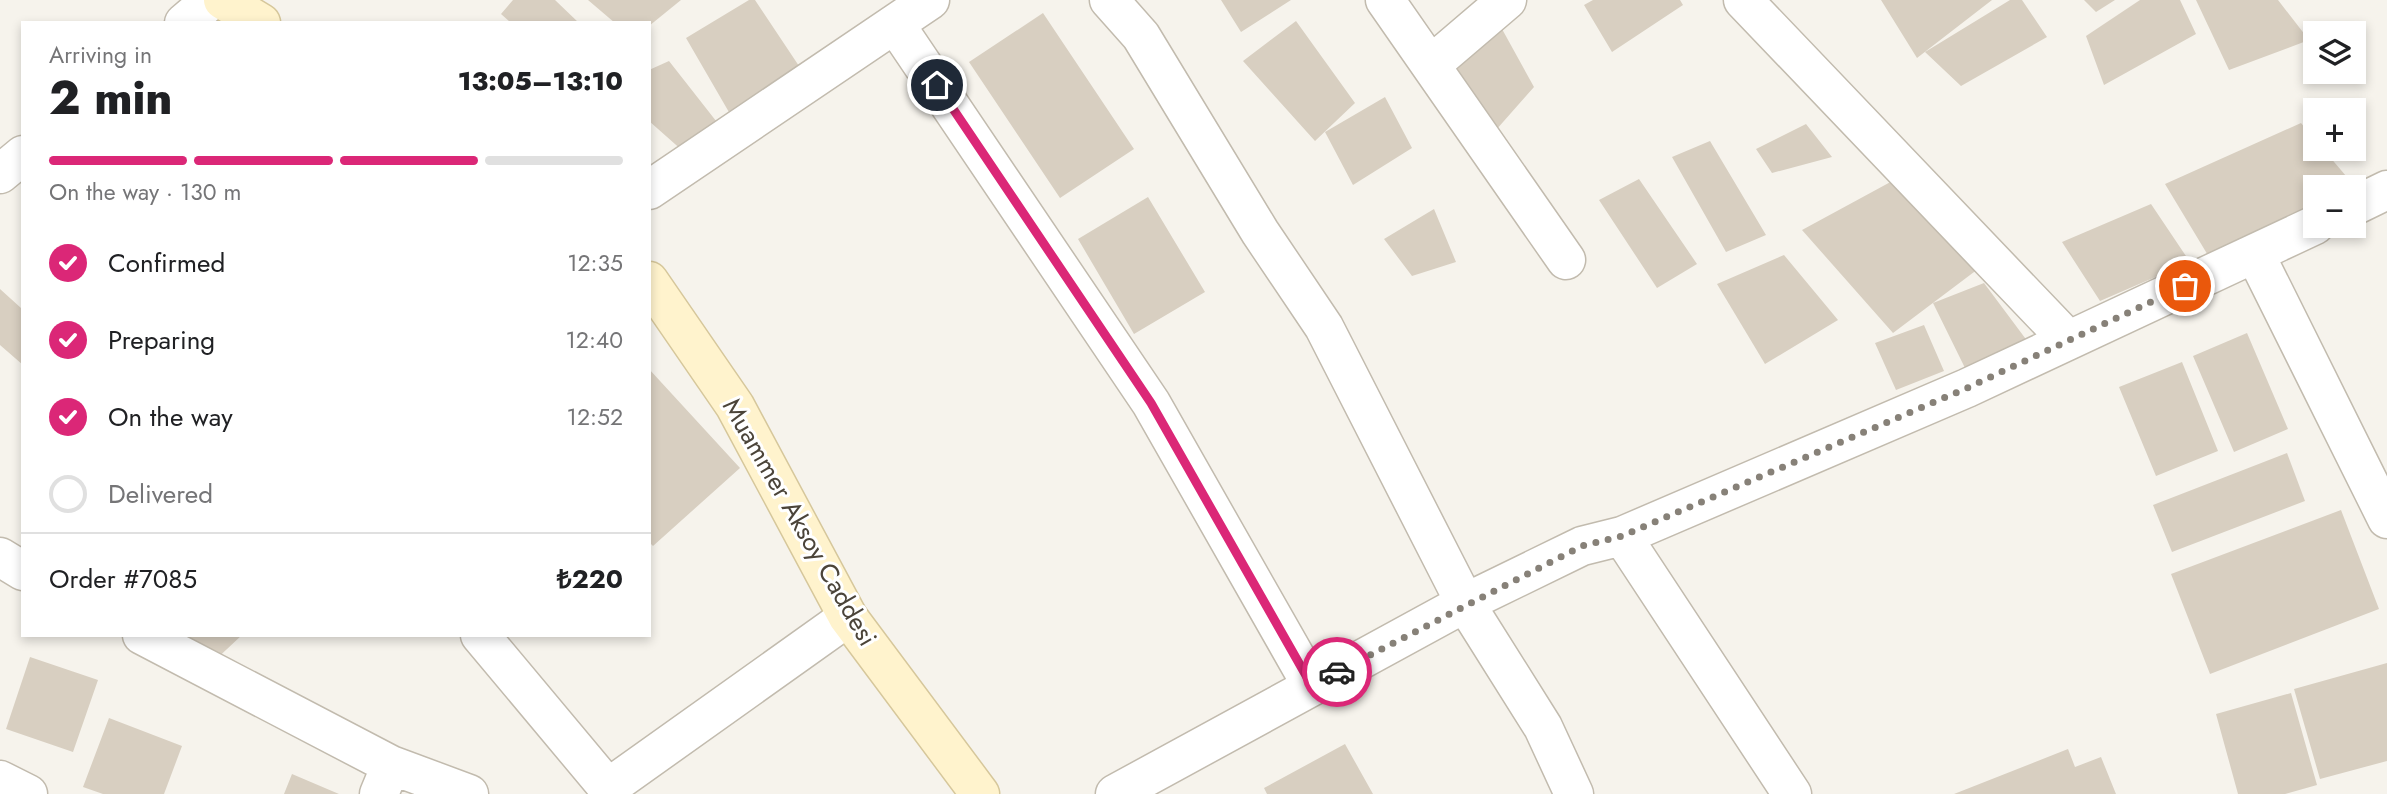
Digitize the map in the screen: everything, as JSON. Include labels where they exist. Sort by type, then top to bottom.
[{"type":"street","points":[[186,21],[211,0]]},
{"type":"street","points":[[223,0],[258,21]]},
{"type":"street","points":[[651,189],[930,0]]},
{"type":"street","points":[[1110,0],[1141,36],[1259,232],[1324,327],[1465,603],[1543,727],[1574,794]]},
{"type":"street","points":[[1385,0],[1566,260]]},
{"type":"street","points":[[1432,64],[1507,0]]},
{"type":"street","points":[[1743,0],[2068,340]]},
{"type":"street","points":[[895,24],[1151,403],[1312,686]]},
{"type":"street","points":[[0,174],[21,158]]},
{"type":"street","points":[[2366,200],[2387,190]]},
{"type":"street","points":[[1115,794],[1465,603],[1582,546],[1622,536],[1967,388],[2303,231]]},
{"type":"street","points":[[2255,254],[2387,519]]},
{"type":"street","name":"Muammer Aksoy Caddesi","points":[[651,284],[735,406],[848,617],[980,794]]},
{"type":"street","points":[[1622,536],[1792,794]]},
{"type":"street","points":[[0,557],[21,570]]},
{"type":"street","points":[[482,637],[606,791],[848,617]]},
{"type":"street","points":[[145,637],[385,779],[469,794]]},
{"type":"street","points":[[0,780],[28,794]]},
{"type":"building","points":[[513,0],[555,0],[577,21],[509,21],[501,14]]},
{"type":"building","points":[[588,0],[681,0],[651,24],[651,21],[613,21]]},
{"type":"building","points":[[749,0],[755,0],[801,69],[737,126],[686,38]]},
{"type":"building","points":[[1221,0],[1291,0],[1241,32]]},
{"type":"building","points":[[1593,0],[1680,0],[1683,5],[1612,52],[1584,5]]},
{"type":"building","points":[[1881,0],[1992,0],[1917,58]]},
{"type":"building","points":[[2010,0],[2022,0],[2047,37],[1961,86],[1925,52]]},
{"type":"building","points":[[2084,0],[2115,0],[2096,12]]},
{"type":"building","points":[[2140,0],[2180,0],[2196,34],[2104,85],[2086,36]]},
{"type":"building","points":[[2196,0],[2278,0],[2303,32],[2303,42],[2229,70]]},
{"type":"building","points":[[1043,13],[1134,149],[1060,198],[969,62]]},
{"type":"building","points":[[1296,21],[1355,103],[1315,141],[1243,61]]},
{"type":"building","points":[[1502,29],[1534,87],[1496,130],[1451,65]]},
{"type":"building","points":[[669,61],[720,126],[684,152],[651,123],[651,69]]},
{"type":"building","points":[[1385,97],[1412,148],[1353,185],[1325,132]]},
{"type":"building","points":[[2301,123],[2303,161],[2333,161],[2345,175],[2303,175],[2303,214],[2209,257],[2165,184]]},
{"type":"building","points":[[1806,124],[1832,157],[1772,173],[1756,149]]},
{"type":"building","points":[[1710,141],[1766,235],[1726,252],[1672,157]]},
{"type":"building","points":[[1639,179],[1697,264],[1657,288],[1599,200]]},
{"type":"building","points":[[1896,179],[1982,266],[1893,333],[1802,230]]},
{"type":"building","points":[[1148,197],[1205,292],[1134,334],[1078,239]]},
{"type":"building","points":[[2151,204],[2190,262],[2100,301],[2062,242]]},
{"type":"building","points":[[1434,209],[1456,262],[1412,276],[1384,239]]},
{"type":"building","points":[[1784,255],[1838,320],[1765,364],[1717,284]]},
{"type":"building","points":[[1984,283],[2028,342],[1965,368],[1933,303]]},
{"type":"building","points":[[0,289],[21,308],[21,363],[0,345]]},
{"type":"building","points":[[1924,325],[1944,371],[1896,390],[1875,343]]},
{"type":"building","points":[[2247,333],[2288,429],[2234,452],[2193,356]]},
{"type":"building","points":[[2182,362],[2218,451],[2156,476],[2119,387]]},
{"type":"building","points":[[651,371],[740,468],[653,546],[651,544]]},
{"type":"building","points":[[2287,453],[2305,501],[2172,552],[2153,505]]},
{"type":"building","points":[[2341,510],[2379,609],[2210,674],[2171,574]]},
{"type":"building","points":[[164,637],[240,637],[211,664]]},
{"type":"building","points":[[30,657],[98,680],[73,752],[6,729]]},
{"type":"building","points":[[2387,663],[2387,761],[2320,779],[2294,689]]},
{"type":"building","points":[[2291,693],[2317,785],[2285,794],[2238,794],[2216,714]]},
{"type":"building","points":[[109,718],[182,746],[164,794],[103,794],[83,787]]},
{"type":"building","points":[[1345,744],[1373,794],[1267,794],[1264,788]]},
{"type":"building","points":[[2068,749],[2075,767],[2101,757],[2116,794],[1954,794]]},
{"type":"building","points":[[292,774],[339,794],[284,794]]},
{"type":"way so far","points":[[1337,672],[1465,603],[1582,546],[1622,536],[1967,388],[2185,286]]},
{"type":"route","points":[[937,85],[1151,403],[1312,686],[1337,672]]}]
